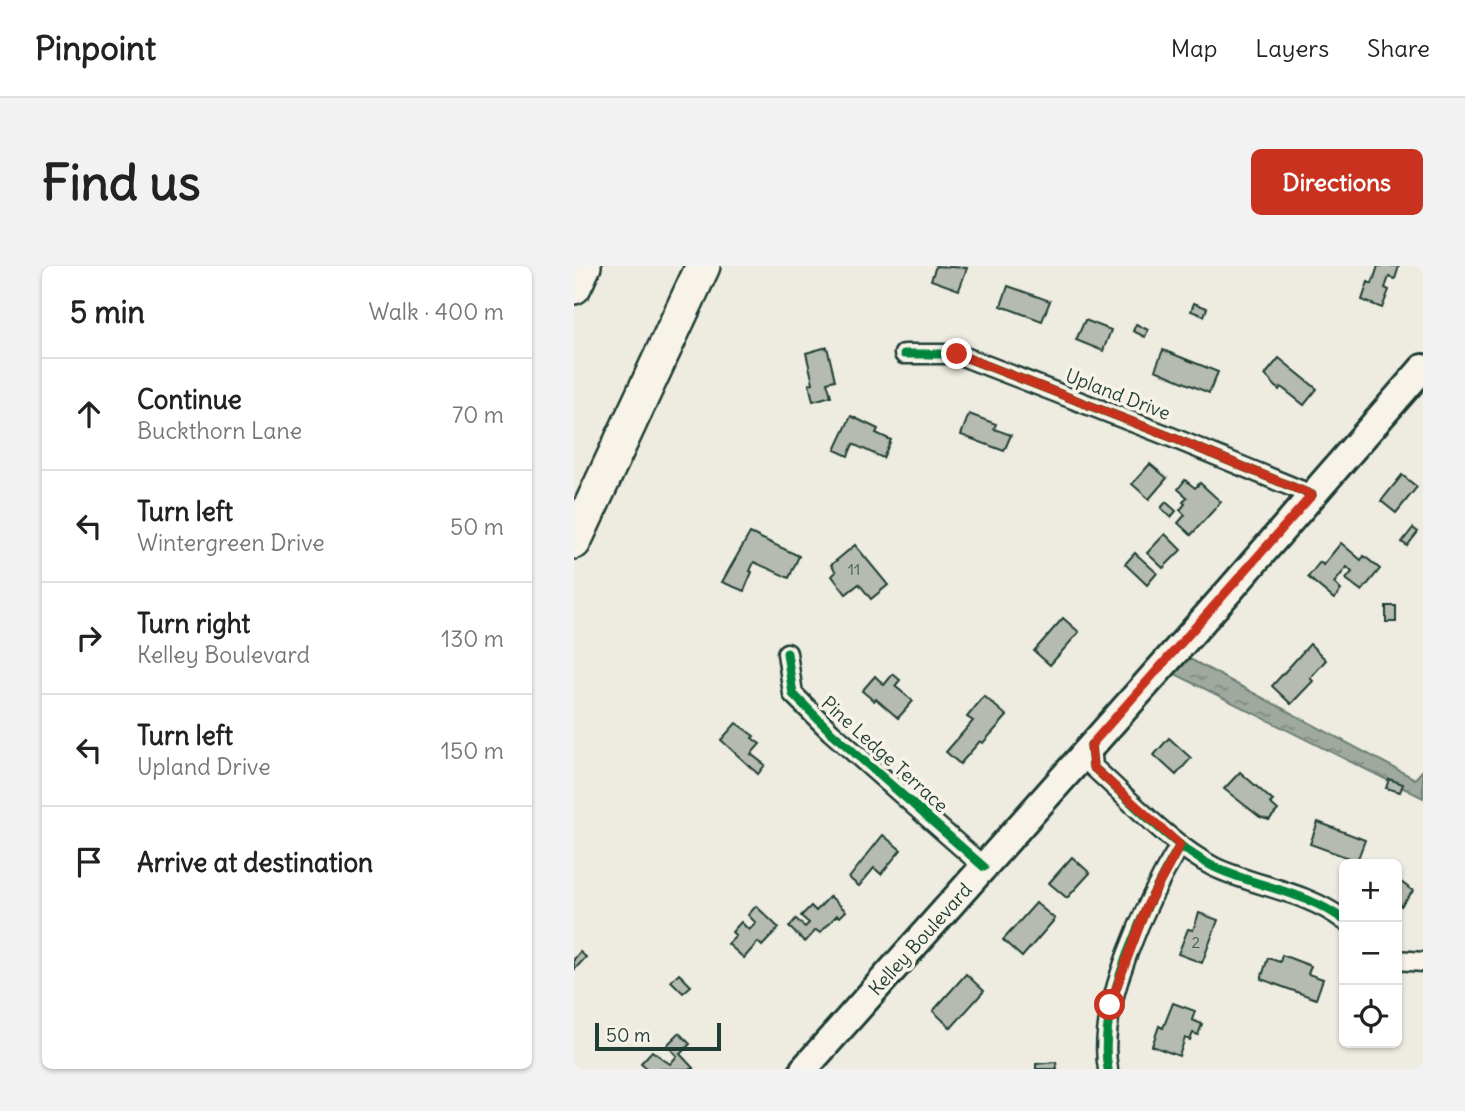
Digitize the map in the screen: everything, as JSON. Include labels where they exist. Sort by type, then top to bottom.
[{"type":"highway","points":[[574,287],[584,266]]},
{"type":"highway","points":[[574,542],[702,266]]},
{"type":"main road","name":"Kelley Boulevard","points":[[804,1069],[1423,368]]},
{"type":"street","name":"Upland Drive","points":[[904,354],[957,354],[1312,495]]},
{"type":"street","name":"Pine Ledge Terrace","points":[[787,653],[793,694],[831,732],[984,867]]},
{"type":"street","points":[[1091,745],[1093,767],[1180,845],[1214,867],[1328,908],[1339,916]]},
{"type":"street","points":[[1108,1069],[1106,1058],[1110,1005],[1147,906],[1180,845]]},
{"type":"street","points":[[1402,960],[1423,962]]},
{"type":"water","points":[[1188,658],[1415,779],[1423,770],[1423,798],[1175,674]]},
{"type":"building","points":[[936,266],[967,268],[959,290],[931,280]]},
{"type":"building","points":[[1378,266],[1399,266],[1395,279],[1389,277],[1385,288],[1389,290],[1382,308],[1362,300],[1368,282],[1372,284]]},
{"type":"building","points":[[1008,286],[1050,301],[1042,321],[1001,306]]},
{"type":"building","points":[[1194,303],[1207,308],[1204,316],[1191,311]]},
{"type":"building","points":[[1085,320],[1111,330],[1103,351],[1076,340]]},
{"type":"building","points":[[1136,324],[1148,330],[1145,337],[1133,331]]},
{"type":"building","points":[[827,347],[835,380],[827,382],[831,396],[813,401],[809,384],[813,383],[806,353]]},
{"type":"building","points":[[1163,350],[1218,372],[1209,393],[1155,370]]},
{"type":"building","points":[[1279,358],[1317,389],[1304,405],[1281,387],[1279,390],[1265,375]]},
{"type":"building","points":[[969,414],[996,424],[994,429],[1011,435],[1004,451],[961,435]]},
{"type":"building","points":[[851,416],[878,429],[876,433],[891,440],[883,458],[853,444],[848,456],[835,450]]},
{"type":"building","points":[[1150,464],[1167,478],[1149,499],[1132,484]]},
{"type":"building","points":[[1402,475],[1417,487],[1396,513],[1381,501]]},
{"type":"building","points":[[1185,480],[1195,488],[1200,483],[1221,502],[1191,535],[1178,523],[1185,515],[1180,510],[1187,497],[1178,489]]},
{"type":"building","points":[[1166,502],[1176,511],[1171,517],[1161,508]]},
{"type":"building","points":[[1413,528],[1418,532],[1407,546],[1402,542]]},
{"type":"building","points":[[750,533],[799,556],[789,578],[754,562],[744,591],[722,582]]},
{"type":"building","points":[[1165,534],[1181,550],[1163,568],[1147,553]]},
{"type":"building","points":[[1341,543],[1361,560],[1364,556],[1380,569],[1362,591],[1346,579],[1352,572],[1347,567],[1334,583],[1341,590],[1334,599],[1308,577],[1320,562],[1323,565]]},
{"type":"building","points":[[855,545],[888,585],[871,599],[859,584],[846,594],[832,576],[836,572],[831,565]]},
{"type":"building","points":[[1135,553],[1157,573],[1147,585],[1125,564]]},
{"type":"building","points":[[1386,606],[1396,606],[1396,622],[1386,622]]},
{"type":"building","points":[[1063,618],[1079,632],[1050,665],[1034,651]]},
{"type":"building","points":[[1310,644],[1326,660],[1310,678],[1313,681],[1291,704],[1272,686]]},
{"type":"building","points":[[893,674],[900,680],[895,686],[913,701],[898,718],[862,691],[875,676],[884,685]]},
{"type":"building","points":[[984,696],[1007,716],[960,764],[946,752],[973,721],[967,717]]},
{"type":"building","points":[[736,723],[760,744],[751,754],[765,765],[758,774],[721,740]]},
{"type":"building","points":[[1169,738],[1191,758],[1176,775],[1154,755]]},
{"type":"building","points":[[1240,772],[1273,801],[1270,803],[1278,810],[1269,820],[1260,817],[1224,789]]},
{"type":"building","points":[[1389,779],[1403,784],[1400,792],[1386,788]]},
{"type":"building","points":[[1318,822],[1365,840],[1358,859],[1310,844]]},
{"type":"building","points":[[883,835],[901,850],[881,874],[874,868],[859,886],[849,878]]},
{"type":"building","points":[[1072,857],[1090,873],[1067,898],[1049,883]]},
{"type":"building","points":[[1402,883],[1413,891],[1402,905]]},
{"type":"building","points":[[830,896],[846,911],[840,917],[837,915],[820,933],[816,930],[805,942],[789,927],[796,919],[805,927],[809,923],[801,916],[811,906],[816,911]]},
{"type":"building","points":[[1036,903],[1055,919],[1022,957],[1003,940]]},
{"type":"building","points":[[756,906],[779,928],[762,946],[758,942],[744,958],[728,944],[736,936],[732,932],[741,922],[749,930],[756,923],[748,915]]},
{"type":"building","points":[[1199,913],[1218,920],[1202,963],[1178,954],[1188,929],[1193,930]]},
{"type":"building","points":[[580,952],[586,957],[574,970],[574,959]]},
{"type":"building","points":[[1282,955],[1311,966],[1308,974],[1323,979],[1316,999],[1261,979],[1268,958],[1280,962]]},
{"type":"building","points":[[679,974],[691,986],[683,993],[671,981]]},
{"type":"building","points":[[966,974],[984,991],[951,1028],[933,1011]]},
{"type":"building","points":[[1173,1003],[1195,1011],[1192,1020],[1202,1024],[1198,1035],[1193,1033],[1190,1040],[1185,1038],[1179,1056],[1152,1046],[1159,1026],[1163,1028]]},
{"type":"building","points":[[679,1033],[690,1044],[680,1054],[694,1069],[648,1069],[641,1063],[652,1051],[670,1064],[677,1056],[667,1045]]},
{"type":"building","points":[[1056,1062],[1057,1069],[1036,1069],[1036,1064]]},
{"type":"cycle path","points":[[904,354],[957,354],[1312,495]]},
{"type":"cycle path","points":[[787,653],[793,694],[831,732],[984,867]]},
{"type":"cycle path","points":[[1091,745],[1093,767],[1182,847],[1214,867],[1314,902],[1339,917]]},
{"type":"cycle path","points":[[1108,1069],[1106,1044],[1117,985],[1140,923],[1180,845]]},
{"type":"route","points":[[957,354],[1312,495],[1091,745],[1093,767],[1180,845],[1147,906],[1110,1005]]}]
